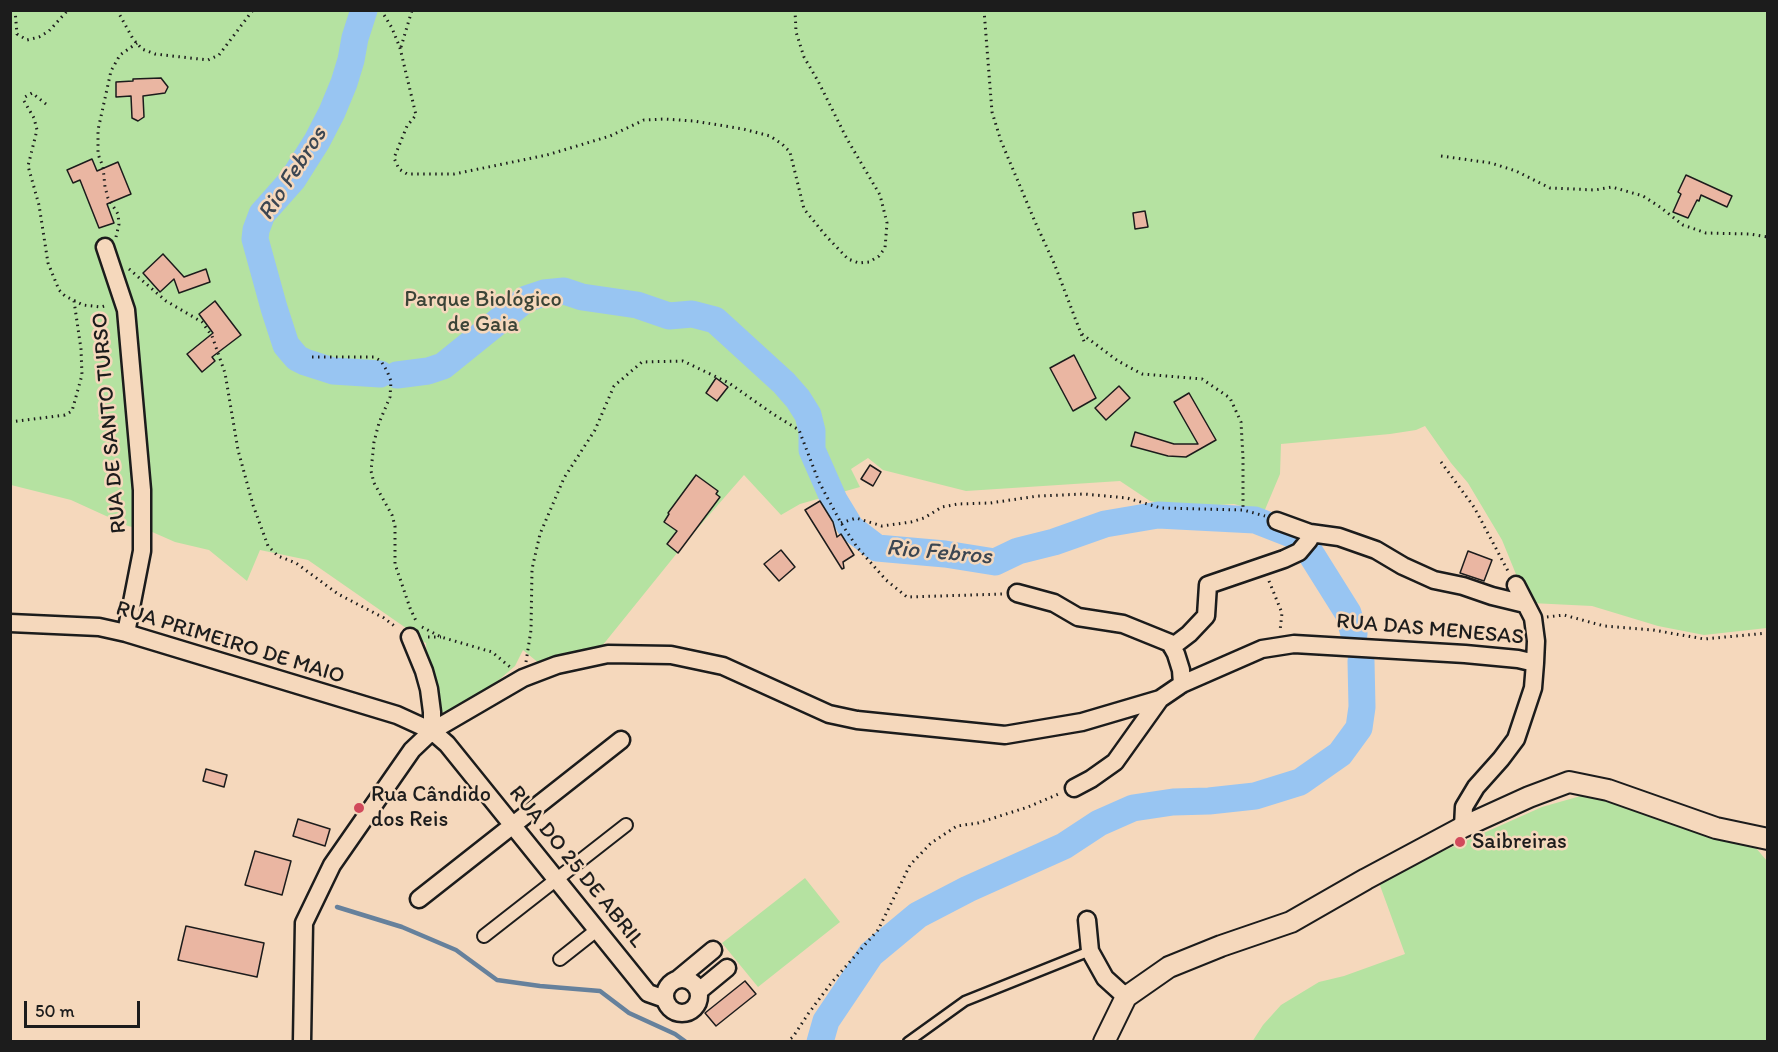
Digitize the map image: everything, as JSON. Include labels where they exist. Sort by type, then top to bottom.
[{"type":"street","name":"RUA DE SANTO TURSO","points":[[105,247],[126,310],[142,490],[142,551],[126,633]]},
{"type":"street","points":[[1277,521],[1306,541]]},
{"type":"street","points":[[1172,647],[1206,616],[1208,585],[1263,567],[1306,541],[1339,537],[1376,550],[1403,566],[1434,580],[1463,586],[1529,611]]},
{"type":"street","points":[[1516,585],[1529,611],[1536,641],[1535,663]]},
{"type":"street","points":[[302,1041],[304,923],[333,865],[412,750],[432,731],[523,678],[557,665],[608,654],[671,655],[723,666],[829,714],[856,720],[1005,735],[1082,722],[1160,699],[1182,684],[1180,670],[1170,643],[1123,624],[1078,617],[1054,603],[1017,593]]},
{"type":"street","name":"RUA PRIMEIRO DE MAIO","points":[[10,623],[99,627],[126,633],[397,715],[432,731]]},
{"type":"street","points":[[410,637],[429,689],[432,731]]},
{"type":"street","name":"RUA DAS MENESAS","points":[[1182,684],[1262,649],[1294,644],[1465,654],[1535,663],[1533,688],[1516,739],[1476,787],[1464,807],[1463,827]]},
{"type":"street","points":[[1074,788],[1114,762],[1160,699]]},
{"type":"street","name":"RUA DO 25 DE ABRIL","points":[[432,731],[447,744],[513,824],[648,993],[665,999],[671,1010],[686,1014],[698,1004],[699,991],[727,968]]},
{"type":"street","points":[[419,900],[621,740]]},
{"type":"street","points":[[1104,1041],[1126,997],[1169,967],[1291,922],[1463,827],[1529,797],[1569,782],[1608,790],[1716,828],[1767,839]]},
{"type":"street","points":[[484,936],[626,825]]},
{"type":"street","points":[[1087,920],[1090,951],[1106,978],[1126,997]]},
{"type":"street","points":[[560,959],[598,929]]},
{"type":"street","points":[[665,999],[668,987],[713,950]]},
{"type":"street","points":[[678,979],[692,982],[699,991]]},
{"type":"lane","points":[[908,1041],[965,1001],[1090,951]]},
{"type":"path","points":[[15,10],[17,34],[27,40],[49,31],[68,10]]},
{"type":"path","points":[[117,10],[136,43],[142,49],[154,54],[208,60],[219,55],[253,10]]},
{"type":"path","points":[[381,10],[400,48],[416,115],[407,126],[394,158],[399,169],[407,174],[454,174],[547,155],[610,136],[644,120],[694,121],[742,129],[770,136],[790,152],[804,209],[848,259],[858,263],[869,262],[879,256],[885,248],[887,223],[880,195],[847,139],[804,57],[796,32],[795,10]]},
{"type":"path","points":[[400,48],[412,10]]},
{"type":"path","points":[[984,10],[993,112],[998,131],[1054,263],[1085,344]]},
{"type":"path","points":[[136,43],[120,56],[111,71],[98,130],[98,154],[103,167],[105,187],[108,198],[118,214],[119,224],[117,237],[105,247],[166,301],[202,322],[213,336],[225,373],[238,450],[253,505],[262,532],[272,551],[296,563],[338,594],[384,618],[410,637]]},
{"type":"path","points":[[46,104],[32,93],[24,99],[34,118],[37,130],[28,166],[39,205],[48,263],[59,290],[65,296],[83,305],[101,307],[117,304],[126,310]]},
{"type":"path","points":[[1441,156],[1491,163],[1516,171],[1550,188],[1595,190],[1612,187],[1643,196],[1683,225],[1706,233],[1749,234],[1767,237]]},
{"type":"path","points":[[10,422],[65,415],[72,411],[82,375],[81,349],[74,301]]},
{"type":"path","points":[[1081,333],[1118,361],[1142,374],[1202,379],[1230,398],[1241,422],[1243,510]]},
{"type":"path","points":[[312,357],[375,357],[387,370],[391,381],[390,397],[374,442],[371,471],[374,483],[392,515],[395,564],[417,623],[441,637],[492,652],[523,678]]},
{"type":"path","points":[[523,678],[531,630],[532,569],[540,534],[564,478],[595,430],[614,386],[642,362],[683,361],[729,383],[799,430],[819,482],[841,523],[857,547],[886,580],[907,597],[1017,593]]},
{"type":"path","points":[[1441,462],[1474,507],[1516,585]]},
{"type":"path","points":[[841,523],[856,518],[882,526],[911,522],[924,518],[942,507],[958,504],[1084,494],[1127,498],[1161,508],[1243,510],[1259,513],[1277,521]]},
{"type":"path","points":[[1262,649],[1282,630],[1282,613],[1263,567]]},
{"type":"path","points":[[1529,611],[1564,615],[1604,626],[1653,630],[1704,639],[1767,633]]},
{"type":"path","points":[[786,1041],[793,1037],[832,982],[878,930],[910,865],[932,843],[957,826],[978,823],[1074,788]]},
{"type":"green space","name":"Parque Biológico de Gaia","points":[[10,11],[1767,11],[1767,628],[1704,635],[1658,626],[1592,606],[1531,603],[1520,584],[1502,540],[1468,483],[1425,426],[1416,430],[1390,434],[1281,444],[1280,474],[1264,512],[1234,504],[1190,507],[1168,505],[1150,501],[1120,481],[966,491],[883,470],[868,458],[851,469],[860,487],[800,504],[781,515],[744,475],[690,537],[602,646],[540,664],[523,650],[515,666],[493,685],[465,703],[441,713],[427,665],[426,643],[417,639],[416,635],[308,560],[260,550],[247,581],[209,550],[175,542],[150,531],[128,526],[71,500],[11,485]]},
{"type":"green space","points":[[1591,793],[1750,841],[1767,861],[1767,1041],[1252,1042],[1263,1025],[1281,1005],[1319,982],[1344,976],[1405,954],[1378,880],[1542,807]]},
{"type":"green space","points":[[805,878],[840,922],[758,987],[722,943]]},
{"type":"building","points":[[161,78],[168,87],[165,93],[143,96],[144,117],[138,121],[132,118],[131,96],[116,97],[116,82]]},
{"type":"building","points":[[92,159],[97,171],[118,162],[131,194],[107,204],[114,223],[99,228],[80,180],[73,183],[67,170]]},
{"type":"building","points":[[1686,175],[1732,196],[1727,207],[1701,195],[1688,218],[1673,212],[1681,194],[1678,192]]},
{"type":"building","points":[[1145,211],[1148,227],[1135,229],[1133,213]]},
{"type":"building","points":[[163,254],[184,277],[206,269],[210,282],[179,293],[174,279],[160,292],[143,273]]},
{"type":"building","points":[[215,301],[241,335],[212,357],[215,361],[202,372],[187,354],[213,333],[199,314]]},
{"type":"building","points":[[1074,355],[1096,398],[1073,411],[1050,368]]},
{"type":"building","points":[[716,378],[728,387],[717,401],[706,393]]},
{"type":"building","points":[[1119,386],[1130,398],[1106,420],[1095,408]]},
{"type":"building","points":[[1189,393],[1216,440],[1186,457],[1168,456],[1131,446],[1135,432],[1174,444],[1198,444],[1174,402]]},
{"type":"building","points":[[870,465],[881,472],[873,486],[861,479]]},
{"type":"building","points":[[696,475],[718,491],[716,494],[720,497],[678,553],[667,544],[677,531],[664,522]]},
{"type":"building","points":[[820,501],[833,522],[837,537],[841,534],[854,555],[843,562],[844,568],[842,569],[805,510]]},
{"type":"building","points":[[781,550],[795,567],[779,581],[764,564]]},
{"type":"building","points":[[1468,551],[1492,560],[1484,581],[1460,573]]},
{"type":"building","points":[[206,769],[227,775],[224,787],[203,781]]},
{"type":"building","points":[[298,819],[330,829],[325,846],[293,836]]},
{"type":"building","points":[[255,851],[291,861],[282,895],[245,885]]},
{"type":"building","points":[[186,926],[264,943],[257,977],[178,960]]},
{"type":"building","points":[[745,981],[756,994],[716,1026],[705,1013]]},
{"type":"waterway","name":"Rio Febros","points":[[364,10],[344,83],[332,112],[293,179],[262,214],[255,239],[286,345],[297,358],[333,371],[380,374]]},
{"type":"waterway","name":"Rio Febros","points":[[397,375],[428,371],[443,366],[526,299],[544,293],[564,291],[582,297],[637,305],[669,316],[692,314],[715,320],[784,383],[798,399],[808,415],[812,431],[812,450],[834,500],[851,528],[877,548],[945,554],[995,562],[1018,551],[1054,542],[1105,524],[1158,515],[1255,520],[1301,538],[1348,613],[1354,634]]},
{"type":"waterway","name":"Rio Febros","points":[[820,1042],[826,1021],[871,954],[918,915],[968,889],[1064,846],[1099,823],[1133,808],[1173,802],[1255,796],[1300,782],[1340,754],[1359,728],[1362,707],[1361,661]]},
{"type":"waterway","points":[[337,907],[402,927],[456,950],[497,980],[600,991],[629,1013],[675,1034],[686,1042]]},
{"type":"place","name":"Rua Cândido dos Reis","points":[[359,808]]},
{"type":"place","name":"Saibreiras","points":[[1460,842]]}]
